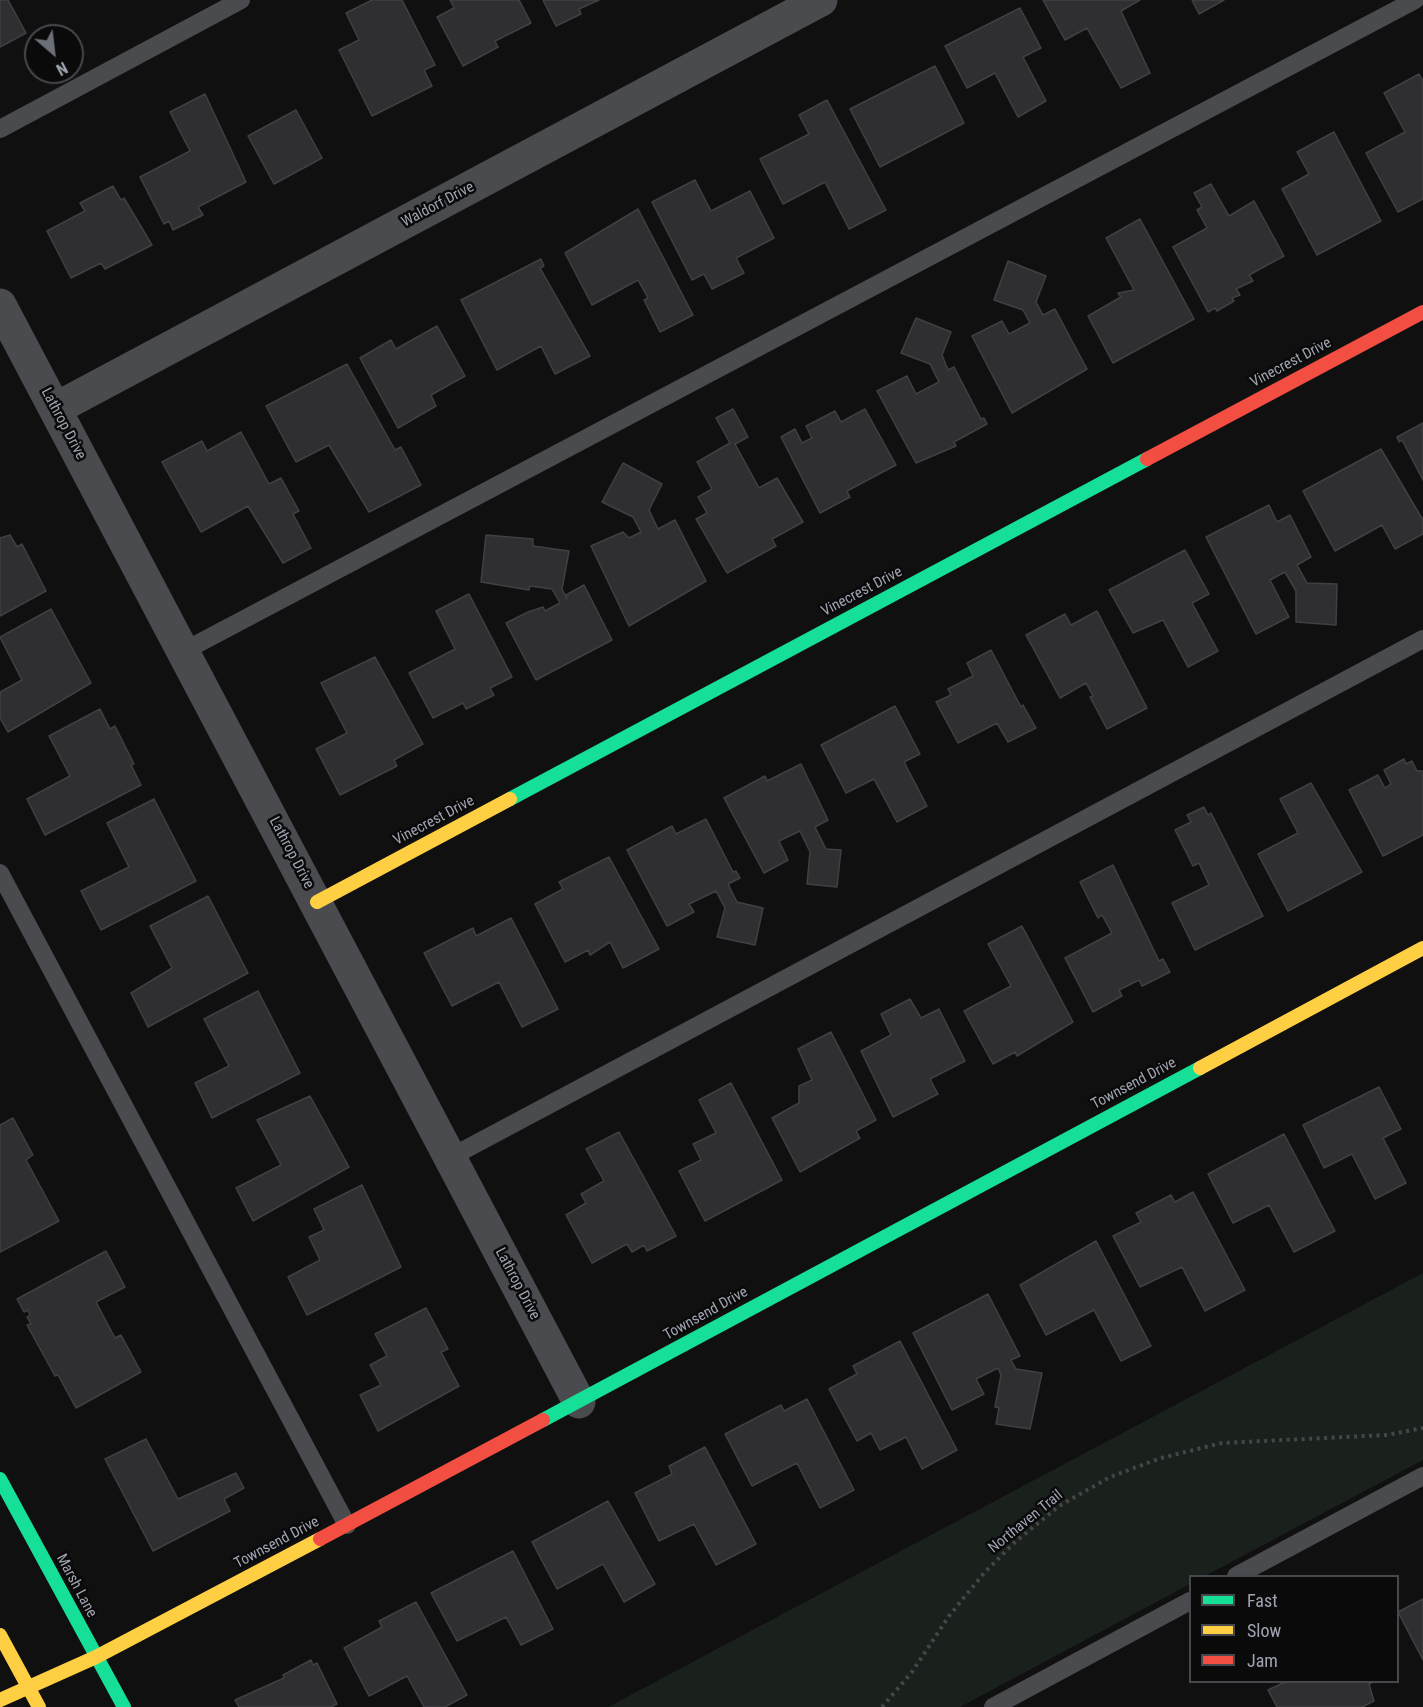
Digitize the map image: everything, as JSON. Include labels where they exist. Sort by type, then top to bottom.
[{"type":"street","name":"Waldorf Drive","points":[[55,409],[821,0]]},
{"type":"street","name":"Lathrop Drive","points":[[0,305],[579,1402]]},
{"type":"street","name":"Vinecrest Drive","points":[[317,902],[1423,312]]},
{"type":"street","name":"Townsend Drive","points":[[0,1700],[27,1686],[96,1658],[579,1402],[887,1234],[1423,948]]},
{"type":"street","name":"Marsh Lane","points":[[0,1479],[124,1707]]},
{"type":"street","points":[[0,1635],[39,1707]]},
{"type":"lane","points":[[0,129],[241,0]]},
{"type":"lane","points":[[184,651],[1415,0]]},
{"type":"lane","points":[[451,1157],[1423,639]]},
{"type":"lane","points":[[0,873],[347,1525]]},
{"type":"lane","points":[[1238,1575],[1423,1476]]},
{"type":"lane","points":[[993,1707],[1189,1602]]},
{"type":"path","name":"Northaven Trail","points":[[882,1707],[912,1672],[950,1616],[984,1573],[1015,1542],[1059,1506],[1110,1477],[1161,1458],[1222,1443],[1387,1435],[1423,1428]]},
{"type":"shaded area","points":[[1423,1273],[1423,1460],[1207,1575],[1189,1575],[1189,1585],[960,1707],[608,1707]]},
{"type":"building","points":[[0,0],[8,0],[24,29],[24,34],[0,47]]},
{"type":"building","points":[[372,0],[402,0],[435,65],[424,70],[432,86],[372,116],[339,50],[359,40],[346,13]]},
{"type":"building","points":[[450,0],[519,0],[531,23],[495,41],[498,47],[463,66],[437,17],[454,8]]},
{"type":"building","points":[[543,0],[599,0],[579,9],[581,14],[556,26]]},
{"type":"building","points":[[1043,0],[1140,0],[1121,11],[1150,73],[1121,88],[1087,28],[1065,40]]},
{"type":"building","points":[[1192,0],[1224,0],[1199,14]]},
{"type":"building","points":[[1020,8],[1041,48],[1023,57],[1046,101],[1018,117],[995,73],[967,88],[945,46]]},
{"type":"building","points":[[935,66],[964,123],[880,167],[850,109]]},
{"type":"building","points":[[1419,74],[1423,81],[1423,199],[1398,212],[1366,153],[1405,132],[1384,93]]},
{"type":"building","points":[[205,94],[246,182],[198,207],[203,215],[173,230],[169,221],[164,224],[140,177],[190,151],[170,112]]},
{"type":"building","points":[[827,100],[886,210],[849,229],[825,182],[783,204],[760,159],[809,134],[799,115]]},
{"type":"building","points":[[296,110],[322,158],[274,184],[248,136]]},
{"type":"building","points":[[1334,132],[1381,221],[1317,255],[1282,189],[1309,174],[1297,152]]},
{"type":"building","points":[[695,180],[711,211],[750,191],[774,238],[736,258],[744,273],[712,289],[704,274],[692,280],[652,202]]},
{"type":"building","points":[[1211,184],[1229,216],[1254,201],[1284,256],[1249,275],[1253,281],[1236,289],[1240,295],[1232,298],[1234,301],[1217,311],[1215,308],[1208,312],[1173,247],[1207,228],[1197,210],[1202,207],[1194,193]]},
{"type":"building","points":[[113,186],[121,200],[124,198],[152,245],[105,269],[101,263],[71,278],[47,231],[85,211],[80,203]]},
{"type":"building","points":[[638,209],[693,315],[660,332],[644,300],[648,298],[638,280],[592,305],[565,253]]},
{"type":"building","points":[[1140,219],[1194,319],[1113,363],[1088,316],[1121,297],[1118,293],[1134,290],[1106,238]]},
{"type":"building","points":[[541,259],[544,266],[540,268],[590,356],[555,374],[541,346],[497,370],[461,300]]},
{"type":"building","points":[[1008,261],[1046,276],[1036,302],[1043,315],[1055,309],[1087,369],[1012,413],[972,336],[1002,321],[1009,334],[1030,323],[1023,310],[994,300]]},
{"type":"building","points":[[916,318],[951,332],[942,355],[948,370],[954,367],[981,419],[984,418],[987,424],[954,442],[956,446],[916,463],[877,391],[907,376],[916,394],[939,382],[930,364],[901,353]]},
{"type":"building","points":[[437,326],[465,376],[431,395],[436,406],[398,428],[360,358],[391,340],[396,349]]},
{"type":"building","points":[[347,364],[395,450],[401,447],[421,485],[369,512],[329,445],[296,462],[266,406]]},
{"type":"building","points":[[733,409],[748,437],[735,444],[759,488],[777,478],[803,522],[772,539],[776,546],[727,573],[696,519],[707,513],[698,497],[712,489],[697,462],[730,443],[716,418]]},
{"type":"building","points":[[865,409],[896,465],[847,491],[850,497],[820,513],[781,437],[795,429],[802,443],[812,438],[806,426],[835,411],[841,422]]},
{"type":"building","points":[[1423,423],[1423,480],[1402,440],[1399,442],[1397,437]]},
{"type":"building","points":[[241,432],[269,484],[281,478],[299,511],[293,514],[311,548],[283,563],[248,506],[201,532],[162,462],[202,441],[207,451]]},
{"type":"building","points":[[1381,449],[1423,520],[1423,534],[1395,549],[1382,525],[1335,551],[1303,491]]},
{"type":"building","points":[[623,463],[662,484],[649,510],[658,529],[675,520],[706,581],[629,626],[591,546],[623,532],[629,538],[641,532],[633,517],[602,502]]},
{"type":"building","points":[[1269,505],[1277,522],[1290,515],[1311,557],[1297,565],[1307,583],[1337,584],[1336,625],[1296,622],[1296,591],[1285,572],[1270,580],[1289,617],[1256,634],[1206,537]]},
{"type":"building","points":[[10,535],[17,547],[22,544],[46,591],[0,616],[0,538]]},
{"type":"building","points":[[486,535],[533,539],[533,546],[569,551],[562,589],[567,599],[566,595],[584,585],[612,640],[536,680],[506,623],[528,612],[543,607],[545,611],[560,603],[552,589],[530,586],[529,590],[481,582]]},
{"type":"building","points":[[1185,550],[1209,594],[1192,603],[1218,651],[1188,667],[1163,620],[1133,633],[1109,590]]},
{"type":"building","points":[[469,594],[512,677],[490,688],[494,695],[466,709],[463,703],[433,718],[409,673],[455,649],[436,611]]},
{"type":"building","points":[[51,609],[91,683],[8,732],[0,718],[0,692],[22,680],[0,637]]},
{"type":"building","points":[[1097,611],[1147,708],[1107,729],[1090,697],[1093,696],[1086,683],[1060,698],[1026,635],[1065,614],[1071,625]]},
{"type":"building","points":[[991,650],[1021,707],[1023,705],[1036,728],[1008,742],[997,723],[958,743],[936,702],[951,695],[948,689],[973,676],[967,663]]},
{"type":"building","points":[[375,657],[423,744],[394,760],[397,766],[340,795],[316,749],[347,733],[321,683]]},
{"type":"building","points":[[895,706],[920,754],[904,762],[927,806],[897,822],[874,779],[846,793],[821,745]]},
{"type":"building","points":[[100,709],[110,729],[115,726],[134,764],[131,765],[141,785],[45,835],[27,799],[70,776],[49,736]]},
{"type":"building","points":[[1404,759],[1406,764],[1412,761],[1417,771],[1423,771],[1423,835],[1383,856],[1349,790],[1378,775],[1385,788],[1391,784],[1384,770]]},
{"type":"building","points":[[801,764],[828,820],[815,827],[826,849],[841,850],[837,887],[807,884],[810,852],[800,831],[779,841],[788,860],[764,873],[724,798],[765,776],[767,781]]},
{"type":"building","points":[[1311,783],[1362,872],[1288,911],[1258,854],[1298,833],[1280,799]]},
{"type":"building","points":[[154,799],[196,881],[101,930],[81,891],[129,867],[107,823]]},
{"type":"building","points":[[1204,807],[1208,815],[1211,813],[1263,916],[1195,950],[1172,903],[1209,885],[1199,863],[1193,866],[1175,830],[1191,822],[1187,815]]},
{"type":"building","points":[[706,819],[733,872],[736,871],[740,878],[728,884],[737,902],[763,908],[755,945],[717,937],[725,908],[716,891],[689,904],[694,912],[667,926],[627,850],[672,826],[676,834]]},
{"type":"building","points":[[609,857],[659,949],[623,968],[610,942],[590,955],[588,950],[565,962],[535,904],[563,889],[559,882]]},
{"type":"building","points":[[1113,865],[1159,961],[1163,959],[1170,972],[1142,986],[1139,980],[1119,990],[1122,996],[1093,1012],[1065,958],[1112,933],[1102,915],[1098,918],[1080,882]]},
{"type":"building","points":[[208,896],[248,973],[148,1027],[131,993],[172,968],[150,926]]},
{"type":"building","points":[[511,918],[558,1009],[522,1027],[499,982],[452,1006],[424,953],[473,928],[476,936]]},
{"type":"building","points":[[1022,926],[1073,1022],[1017,1056],[1015,1052],[993,1064],[964,1011],[1011,986],[988,944]]},
{"type":"building","points":[[258,991],[300,1073],[212,1118],[195,1083],[229,1066],[204,1019]]},
{"type":"building","points":[[910,999],[921,1018],[939,1009],[965,1061],[930,1079],[938,1094],[893,1117],[861,1051],[891,1035],[881,1014]]},
{"type":"building","points":[[831,1032],[876,1120],[856,1131],[860,1138],[800,1172],[772,1118],[799,1103],[799,1086],[812,1080],[798,1049]]},
{"type":"building","points":[[731,1083],[782,1180],[705,1221],[679,1171],[701,1160],[693,1144],[716,1133],[699,1100]]},
{"type":"building","points":[[1379,1087],[1401,1129],[1383,1138],[1406,1183],[1375,1199],[1352,1154],[1324,1168],[1303,1125]]},
{"type":"building","points":[[310,1096],[349,1167],[253,1221],[236,1188],[281,1165],[257,1120]]},
{"type":"building","points":[[13,1118],[33,1155],[26,1160],[59,1221],[0,1252],[0,1125]]},
{"type":"building","points":[[619,1132],[676,1236],[647,1251],[644,1245],[632,1252],[627,1244],[592,1263],[566,1215],[586,1203],[581,1194],[604,1181],[586,1149]]},
{"type":"building","points":[[1284,1134],[1335,1231],[1294,1252],[1269,1205],[1233,1223],[1208,1174]]},
{"type":"building","points":[[362,1185],[401,1267],[307,1315],[288,1277],[320,1260],[309,1237],[324,1230],[314,1209]]},
{"type":"building","points":[[1193,1192],[1245,1290],[1205,1311],[1182,1267],[1140,1287],[1113,1236],[1141,1222],[1136,1213],[1171,1195],[1175,1202]]},
{"type":"building","points":[[1096,1241],[1151,1346],[1121,1361],[1094,1310],[1046,1335],[1020,1285]]},
{"type":"building","points":[[106,1251],[125,1287],[96,1302],[115,1338],[121,1335],[141,1372],[76,1408],[58,1375],[55,1376],[27,1325],[31,1324],[27,1317],[30,1315],[28,1310],[24,1312],[17,1299]]},
{"type":"building","points":[[988,1294],[1020,1356],[1011,1360],[1016,1369],[1042,1373],[1030,1429],[996,1424],[999,1408],[995,1407],[1001,1375],[998,1368],[976,1379],[984,1394],[952,1410],[913,1333]]},
{"type":"building","points":[[426,1308],[448,1349],[441,1352],[459,1386],[378,1431],[360,1395],[381,1385],[370,1365],[387,1356],[375,1334]]},
{"type":"building","points":[[900,1341],[957,1450],[922,1469],[906,1437],[880,1450],[871,1433],[857,1441],[829,1389],[857,1374],[853,1366]]},
{"type":"building","points":[[807,1399],[854,1490],[820,1508],[797,1463],[752,1486],[725,1434],[781,1405],[784,1411]]},
{"type":"building","points":[[146,1439],[178,1499],[236,1473],[244,1488],[224,1499],[230,1511],[153,1551],[105,1459]]},
{"type":"building","points":[[705,1447],[756,1544],[716,1565],[694,1524],[659,1541],[635,1493],[672,1474],[669,1466]]},
{"type":"building","points":[[608,1501],[655,1584],[624,1602],[603,1564],[557,1589],[532,1542]]},
{"type":"building","points":[[513,1551],[553,1629],[521,1645],[506,1617],[457,1641],[431,1593]]},
{"type":"building","points":[[1423,1599],[1423,1660],[1399,1614],[1399,1611]]},
{"type":"building","points":[[416,1602],[467,1695],[445,1707],[424,1707],[407,1676],[369,1696],[344,1648],[382,1627],[379,1621]]},
{"type":"building","points":[[311,1660],[313,1665],[317,1663],[337,1704],[331,1707],[239,1707],[235,1700],[284,1678],[283,1675]]},
{"type":"building","points":[[1283,1683],[1371,1683],[1369,1684],[1374,1701],[1362,1707],[1277,1707],[1268,1690]]},
{"type":"traffic: fast","points":[[510,799],[1147,459]]},
{"type":"traffic: fast","points":[[543,1420],[1200,1068]]},
{"type":"traffic: fast","points":[[0,1479],[124,1707]]},
{"type":"traffic: slow","points":[[317,902],[510,799]]},
{"type":"traffic: slow","points":[[1200,1068],[1423,948]]},
{"type":"traffic: slow","points":[[0,1700],[96,1657],[320,1539]]},
{"type":"traffic: slow","points":[[0,1635],[39,1707]]},
{"type":"traffic: jam","points":[[1147,459],[1423,312]]},
{"type":"traffic: jam","points":[[320,1539],[543,1420]]}]
